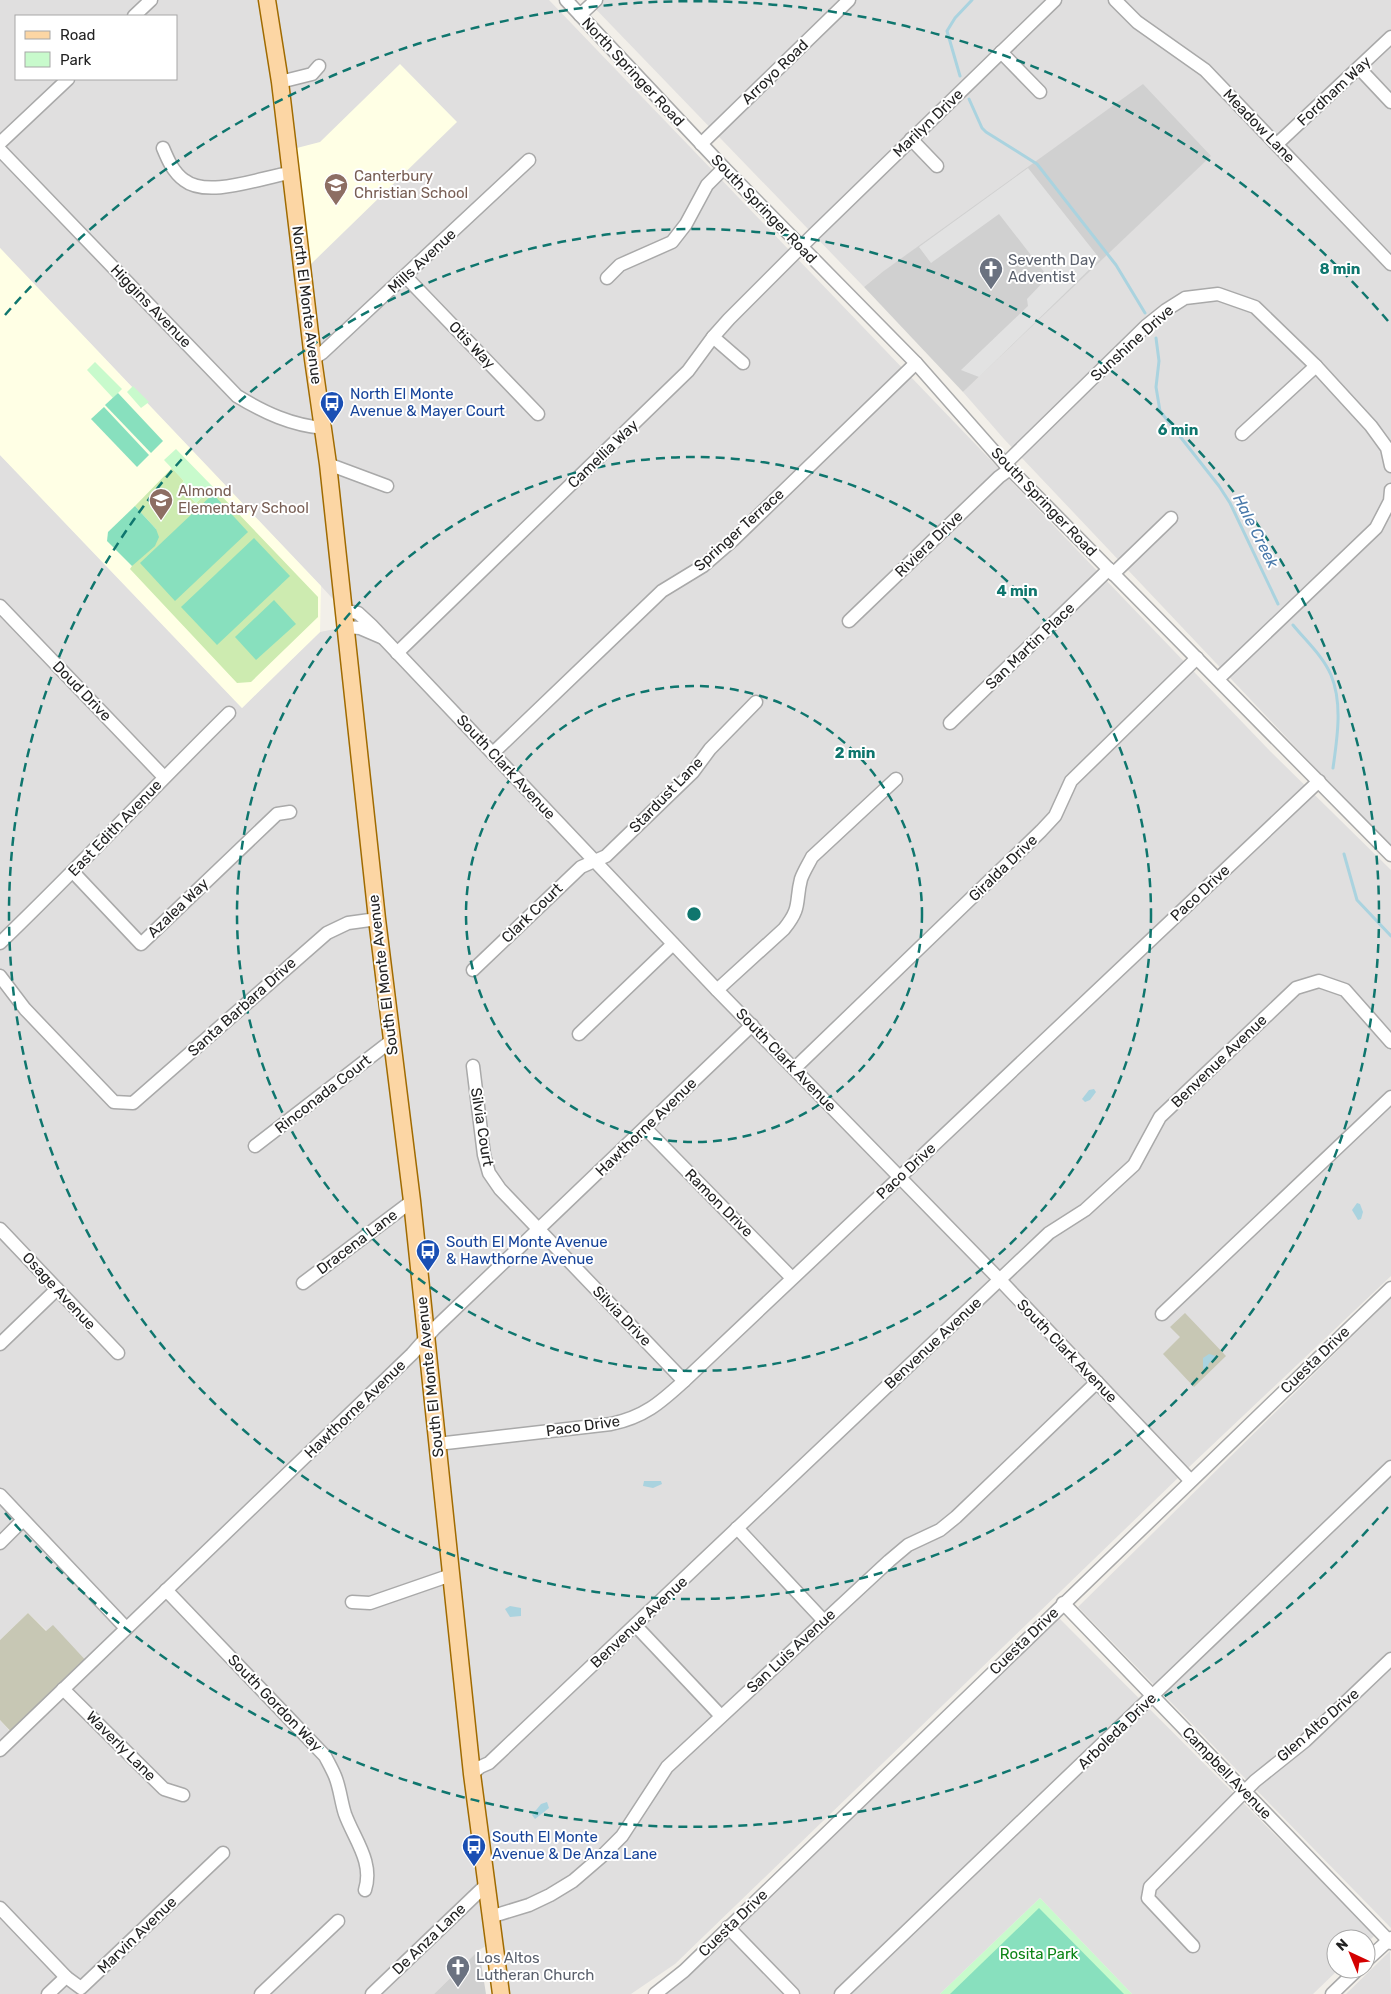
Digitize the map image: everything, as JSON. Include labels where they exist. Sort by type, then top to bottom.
[{"type":"main road","name":"North El Monte Avenue","points":[[267,0],[280,82],[313,359],[328,464],[344,619]]},
{"type":"main road","name":"South El Monte Avenue","points":[[344,619],[390,1041],[412,1201],[472,1774],[501,1994]]},
{"type":"street","points":[[135,15],[151,0]]},
{"type":"street","name":"North Springer Road","points":[[566,0],[701,144]]},
{"type":"street","points":[[580,15],[596,0]]},
{"type":"street","name":"Arroyo Road","points":[[701,144],[850,0]]},
{"type":"street","name":"Marilyn Drive","points":[[801,247],[1055,0]]},
{"type":"street","name":"Meadow Lane","points":[[1115,0],[1138,22],[1205,70],[1391,264]]},
{"type":"street","name":"Fordham Way","points":[[1277,144],[1391,37]]},
{"type":"street","points":[[1001,52],[1040,92]]},
{"type":"street","points":[[280,82],[312,74],[319,66]]},
{"type":"street","points":[[1359,68],[1391,102]]},
{"type":"street","points":[[0,143],[67,80]]},
{"type":"street","points":[[911,139],[937,166]]},
{"type":"street","name":"South Springer Road","points":[[701,144],[916,363],[1008,466],[1391,856]]},
{"type":"street","points":[[163,148],[174,171],[184,180],[195,186],[215,188],[290,173]]},
{"type":"street","name":"Higgins Avenue","points":[[0,150],[237,396],[281,419],[301,426],[323,428]]},
{"type":"street","name":"Mills Avenue","points":[[313,359],[406,277],[529,160]]},
{"type":"street","points":[[607,278],[620,265],[672,242],[686,224],[707,185],[724,168]]},
{"type":"street","name":"Camellia Way","points":[[397,652],[688,372],[713,337],[801,247]]},
{"type":"street","name":"Otis Way","points":[[406,277],[538,414]]},
{"type":"street","name":"Sunshine Drive","points":[[1008,466],[1146,326],[1185,298],[1218,294],[1256,307],[1316,366],[1371,426],[1387,448],[1391,466]]},
{"type":"street","points":[[713,337],[743,362]]},
{"type":"street","name":"Springer Terrace","points":[[493,753],[662,591],[703,566],[733,540],[916,363]]},
{"type":"street","points":[[1242,434],[1316,366]]},
{"type":"street","points":[[328,464],[387,486]]},
{"type":"street","name":"Riviera Drive","points":[[848,621],[999,477],[1008,466]]},
{"type":"street","points":[[1218,679],[1376,528],[1390,500],[1391,490]]},
{"type":"street","name":"San Martin Place","points":[[950,723],[1171,518]]},
{"type":"street","name":"Doud Drive","points":[[0,606],[164,777]]},
{"type":"street","name":"South Clark Avenue","points":[[344,619],[358,613],[383,637],[717,990],[1000,1280],[1190,1480]]},
{"type":"street","name":"Giralda Drive","points":[[795,1068],[1041,831],[1054,816],[1071,781],[1197,658]]},
{"type":"street","name":"Stardust Lane","points":[[594,861],[606,856],[693,772],[710,748],[756,702]]},
{"type":"street","name":"East Edith Avenue","points":[[0,943],[73,872],[164,777],[229,713]]},
{"type":"street","points":[[717,990],[784,929],[792,919],[797,910],[800,882],[812,857],[896,779]]},
{"type":"street","name":"Paco Drive","points":[[437,1444],[611,1424],[630,1420],[649,1411],[684,1381],[1318,781]]},
{"type":"street","name":"Azalea Way","points":[[73,872],[141,944],[277,814],[290,812]]},
{"type":"street","name":"Clark Court","points":[[473,970],[581,867],[594,861]]},
{"type":"street","name":"Santa Barbara Drive","points":[[0,976],[26,1009],[114,1102],[133,1103],[327,932],[348,923],[377,919]]},
{"type":"street","points":[[579,1034],[673,944]]},
{"type":"street","name":"Benvenue Avenue","points":[[472,1774],[480,1767],[489,1763],[1049,1233],[1085,1210],[1134,1165],[1160,1117],[1296,988],[1319,981],[1345,990],[1391,1042]]},
{"type":"street","name":"Hawthorne Avenue","points":[[0,1750],[426,1340],[434,1329],[752,1025]]},
{"type":"street","name":"Rinconada Court","points":[[255,1146],[390,1041]]},
{"type":"street","name":"Silvia Court","points":[[473,1066],[484,1155],[489,1173],[500,1188],[539,1229]]},
{"type":"street","points":[[1162,1314],[1391,1097]]},
{"type":"street","name":"Ramon Drive","points":[[645,1128],[792,1278]]},
{"type":"street","name":"Dracena Lane","points":[[303,1283],[412,1201]]},
{"type":"street","name":"Osage Avenue","points":[[0,1229],[118,1354]]},
{"type":"street","name":"Silvia Drive","points":[[539,1229],[684,1381]]},
{"type":"street","name":"Cuesta Drive","points":[[656,1994],[684,1971],[1190,1480],[1391,1288]]},
{"type":"street","points":[[0,1344],[57,1289]]},
{"type":"street","name":"San Luis Avenue","points":[[490,1917],[529,1905],[550,1895],[573,1881],[602,1856],[622,1836],[667,1768],[721,1716],[908,1545],[940,1530],[956,1517],[1096,1382]]},
{"type":"street","name":"Arboleda Drive","points":[[841,1994],[1391,1467]]},
{"type":"street","points":[[0,1495],[126,1628]]},
{"type":"street","points":[[0,1543],[24,1520]]},
{"type":"street","points":[[737,1528],[824,1621]]},
{"type":"street","points":[[352,1602],[370,1603],[450,1576]]},
{"type":"street","name":"South Gordon Way","points":[[166,1590],[325,1756],[336,1777],[344,1812],[362,1851],[368,1880],[364,1890]]},
{"type":"street","name":"Campbell Avenue","points":[[1063,1603],[1390,1940]]},
{"type":"street","points":[[635,1625],[721,1716]]},
{"type":"street","name":"Glen Alto Drive","points":[[1193,1946],[1148,1898],[1150,1887],[1245,1791],[1272,1766],[1305,1740],[1391,1659]]},
{"type":"street","name":"Waverly Lane","points":[[63,1689],[164,1789],[183,1795]]},
{"type":"street","name":"Marvin Avenue","points":[[66,1977],[81,1988],[224,1853]]},
{"type":"street","name":"De Anza Lane","points":[[372,1994],[487,1884]]},
{"type":"street","points":[[0,1908],[66,1977],[48,1994]]},
{"type":"street","points":[[261,1994],[338,1920]]},
{"type":"street","points":[[728,1927],[793,1994]]},
{"type":"street","points":[[1376,1953],[1390,1940]]},
{"type":"street","points":[[1332,1994],[1348,1979]]},
{"type":"shaded area","points":[[0,0],[549,0],[1270,751],[1391,870],[1391,1276],[1188,1468],[833,1107],[1181,1475],[675,1964],[631,1994],[501,1994],[493,1942],[479,1950],[434,1994],[0,1994],[0,1720],[14,1736],[53,1626],[47,1631],[28,1613],[0,1640],[0,455],[242,708],[320,632],[345,627],[344,611],[0,248]]},
{"type":"shaded area","points":[[587,0],[1391,0],[1391,848],[1004,439],[963,392],[1210,156],[881,273],[864,287]]},
{"type":"shaded area","name":"Canterbury Christian School","points":[[400,64],[457,122],[311,264],[293,149],[320,142]]},
{"type":"shaded area","points":[[1143,84],[1211,156],[963,392],[864,287]]},
{"type":"shaded area","points":[[1028,168],[1100,259],[979,377],[961,370],[1028,306],[1027,299],[1048,277],[999,214],[931,263],[919,247]]},
{"type":"shaded area","name":"Almond Elementary School","points":[[0,248],[321,586],[320,632],[242,708],[0,455]]},
{"type":"shaded area","points":[[1391,1298],[1391,1928],[1078,1607]]},
{"type":"shaded area","points":[[1185,1313],[1226,1356],[1194,1387],[1163,1354],[1180,1337],[1170,1327]]},
{"type":"shaded area","points":[[28,1613],[46,1631],[53,1625],[89,1664],[15,1736],[0,1720],[0,1640]]},
{"type":"shaded area","points":[[1059,1618],[1369,1929],[1326,1929],[1326,1979],[1329,1979],[1313,1994],[1132,1994],[1040,1898],[940,1994],[661,1994],[688,1976]]},
{"type":"shaded area","points":[[479,1950],[486,1994],[434,1994]]},
{"type":"shaded area","points":[[1390,1951],[1391,1994],[1346,1994],[1361,1979],[1376,1979],[1376,1965]]},
{"type":"green space","points":[[95,362],[122,389],[113,398],[87,370]]},
{"type":"green space","points":[[133,386],[149,402],[141,408],[127,392]]},
{"type":"green space","points":[[118,393],[163,441],[151,453],[105,405]]},
{"type":"green space","points":[[104,407],[149,455],[137,467],[91,419]]},
{"type":"green space","points":[[176,449],[213,487],[196,503],[179,486],[184,481],[164,460]]},
{"type":"green space","points":[[172,468],[184,481],[179,486],[196,503],[213,487],[318,597],[318,617],[251,682],[237,683],[130,569],[156,529],[135,506]]},
{"type":"green space","points":[[213,494],[248,532],[175,601],[140,563]]},
{"type":"green space","points":[[135,506],[156,529],[159,537],[155,546],[132,566],[107,541],[108,532]]},
{"type":"green space","points":[[254,538],[290,576],[217,645],[181,607]]},
{"type":"green space","points":[[274,600],[296,624],[256,660],[235,637]]},
{"type":"green space","name":"Rosita Park","points":[[1040,1898],[1132,1994],[940,1994]]},
{"type":"green space","name":"Rosita Park","points":[[1039,1908],[1124,1994],[950,1994]]},
{"type":"water","points":[[1094,1089],[1096,1092],[1090,1100],[1085,1102],[1082,1099],[1089,1090]]},
{"type":"water","points":[[1357,1203],[1360,1204],[1363,1212],[1361,1219],[1358,1220],[1352,1210]]},
{"type":"water","points":[[1209,1354],[1216,1356],[1216,1359],[1209,1363],[1207,1369],[1203,1369],[1203,1358]]},
{"type":"water","points":[[644,1481],[661,1481],[662,1484],[653,1488],[643,1486]]},
{"type":"water","points":[[510,1606],[521,1608],[521,1616],[510,1617],[505,1609]]},
{"type":"water","points":[[547,1802],[549,1808],[535,1819],[532,1815],[541,1804]]},
{"type":"waterway","name":"Hale Creek","points":[[960,76],[947,31],[955,18],[972,0]]},
{"type":"waterway","name":"Hale Creek","points":[[969,99],[982,128],[986,132],[1037,164],[1116,265],[1145,313]]},
{"type":"waterway","name":"Hale Creek","points":[[1156,338],[1159,361],[1156,387],[1160,411],[1219,486],[1230,503],[1278,604]]},
{"type":"waterway","name":"Hale Creek","points":[[1293,625],[1324,661],[1335,686],[1338,722],[1333,768]]},
{"type":"waterway","name":"Hale Creek","points":[[1344,854],[1357,900],[1391,936]]},
{"type":"place","name":"Canterbury Christian School","points":[[336,206]]},
{"type":"place","name":"Seventh Day Adventist","points":[[991,290]]},
{"type":"place","name":"North El Monte Avenue & Mayer Court","points":[[332,424]]},
{"type":"place","name":"Almond Elementary School","points":[[161,521]]},
{"type":"place","name":"South El Monte Avenue & Hawthorne Avenue","points":[[428,1272]]},
{"type":"place","name":"South El Monte Avenue & De Anza Lane","points":[[474,1867]]},
{"type":"place","name":"Los Altos Lutheran Church","points":[[458,1988]]}]
